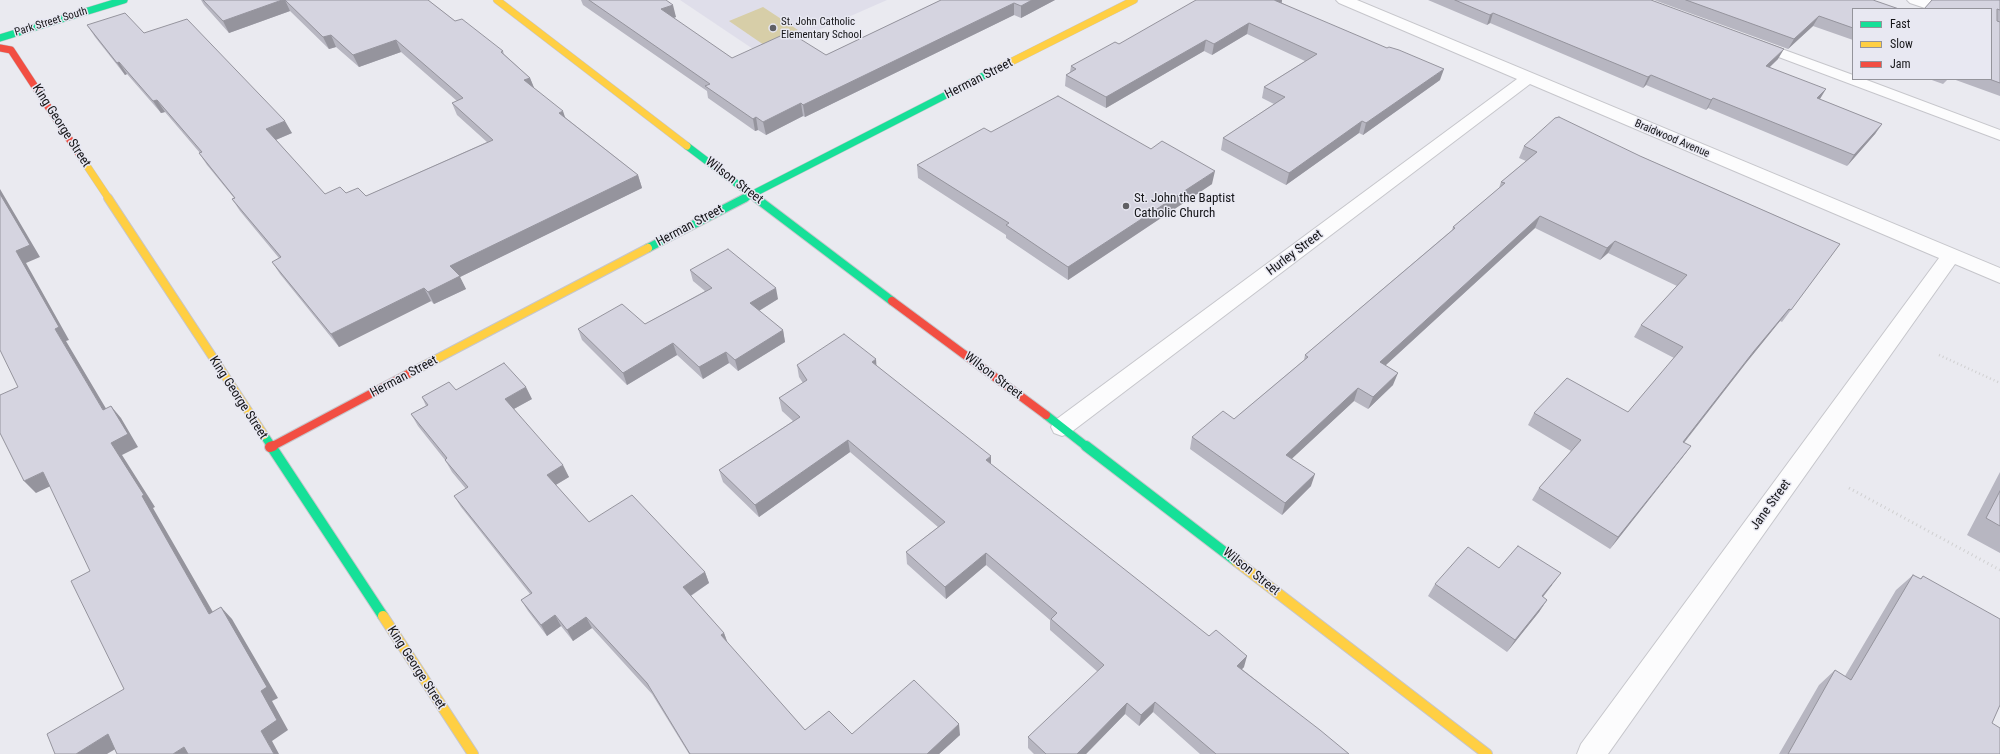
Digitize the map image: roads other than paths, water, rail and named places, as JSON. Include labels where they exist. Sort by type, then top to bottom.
[{"type":"street","name":"Park Street South","points":[[0,38],[124,0]]},
{"type":"street","name":"Wilson Street","points":[[497,0],[750,194],[1062,427],[1487,754]]},
{"type":"street","name":"Herman Street","points":[[270,447],[750,194],[1134,0]]},
{"type":"street","name":"Braidwood Avenue","points":[[1344,0],[1528,79],[2000,276]]},
{"type":"street","points":[[1915,0],[1940,8]]},
{"type":"street","name":"King George Street","points":[[0,48],[11,50],[270,447],[473,754]]},
{"type":"street","name":"Hurley Street","points":[[1062,427],[1528,79]]},
{"type":"street","name":"Jane Street","points":[[1591,754],[1951,255]]},
{"type":"lane","points":[[1740,38],[1852,80]]},
{"type":"lane","points":[[1853,80],[2000,135]]},
{"type":"place","name":"St. John Catholic Elementary School","points":[[773,28]]},
{"type":"place","name":"St. John the Baptist Catholic Church","points":[[1126,206]]}]
